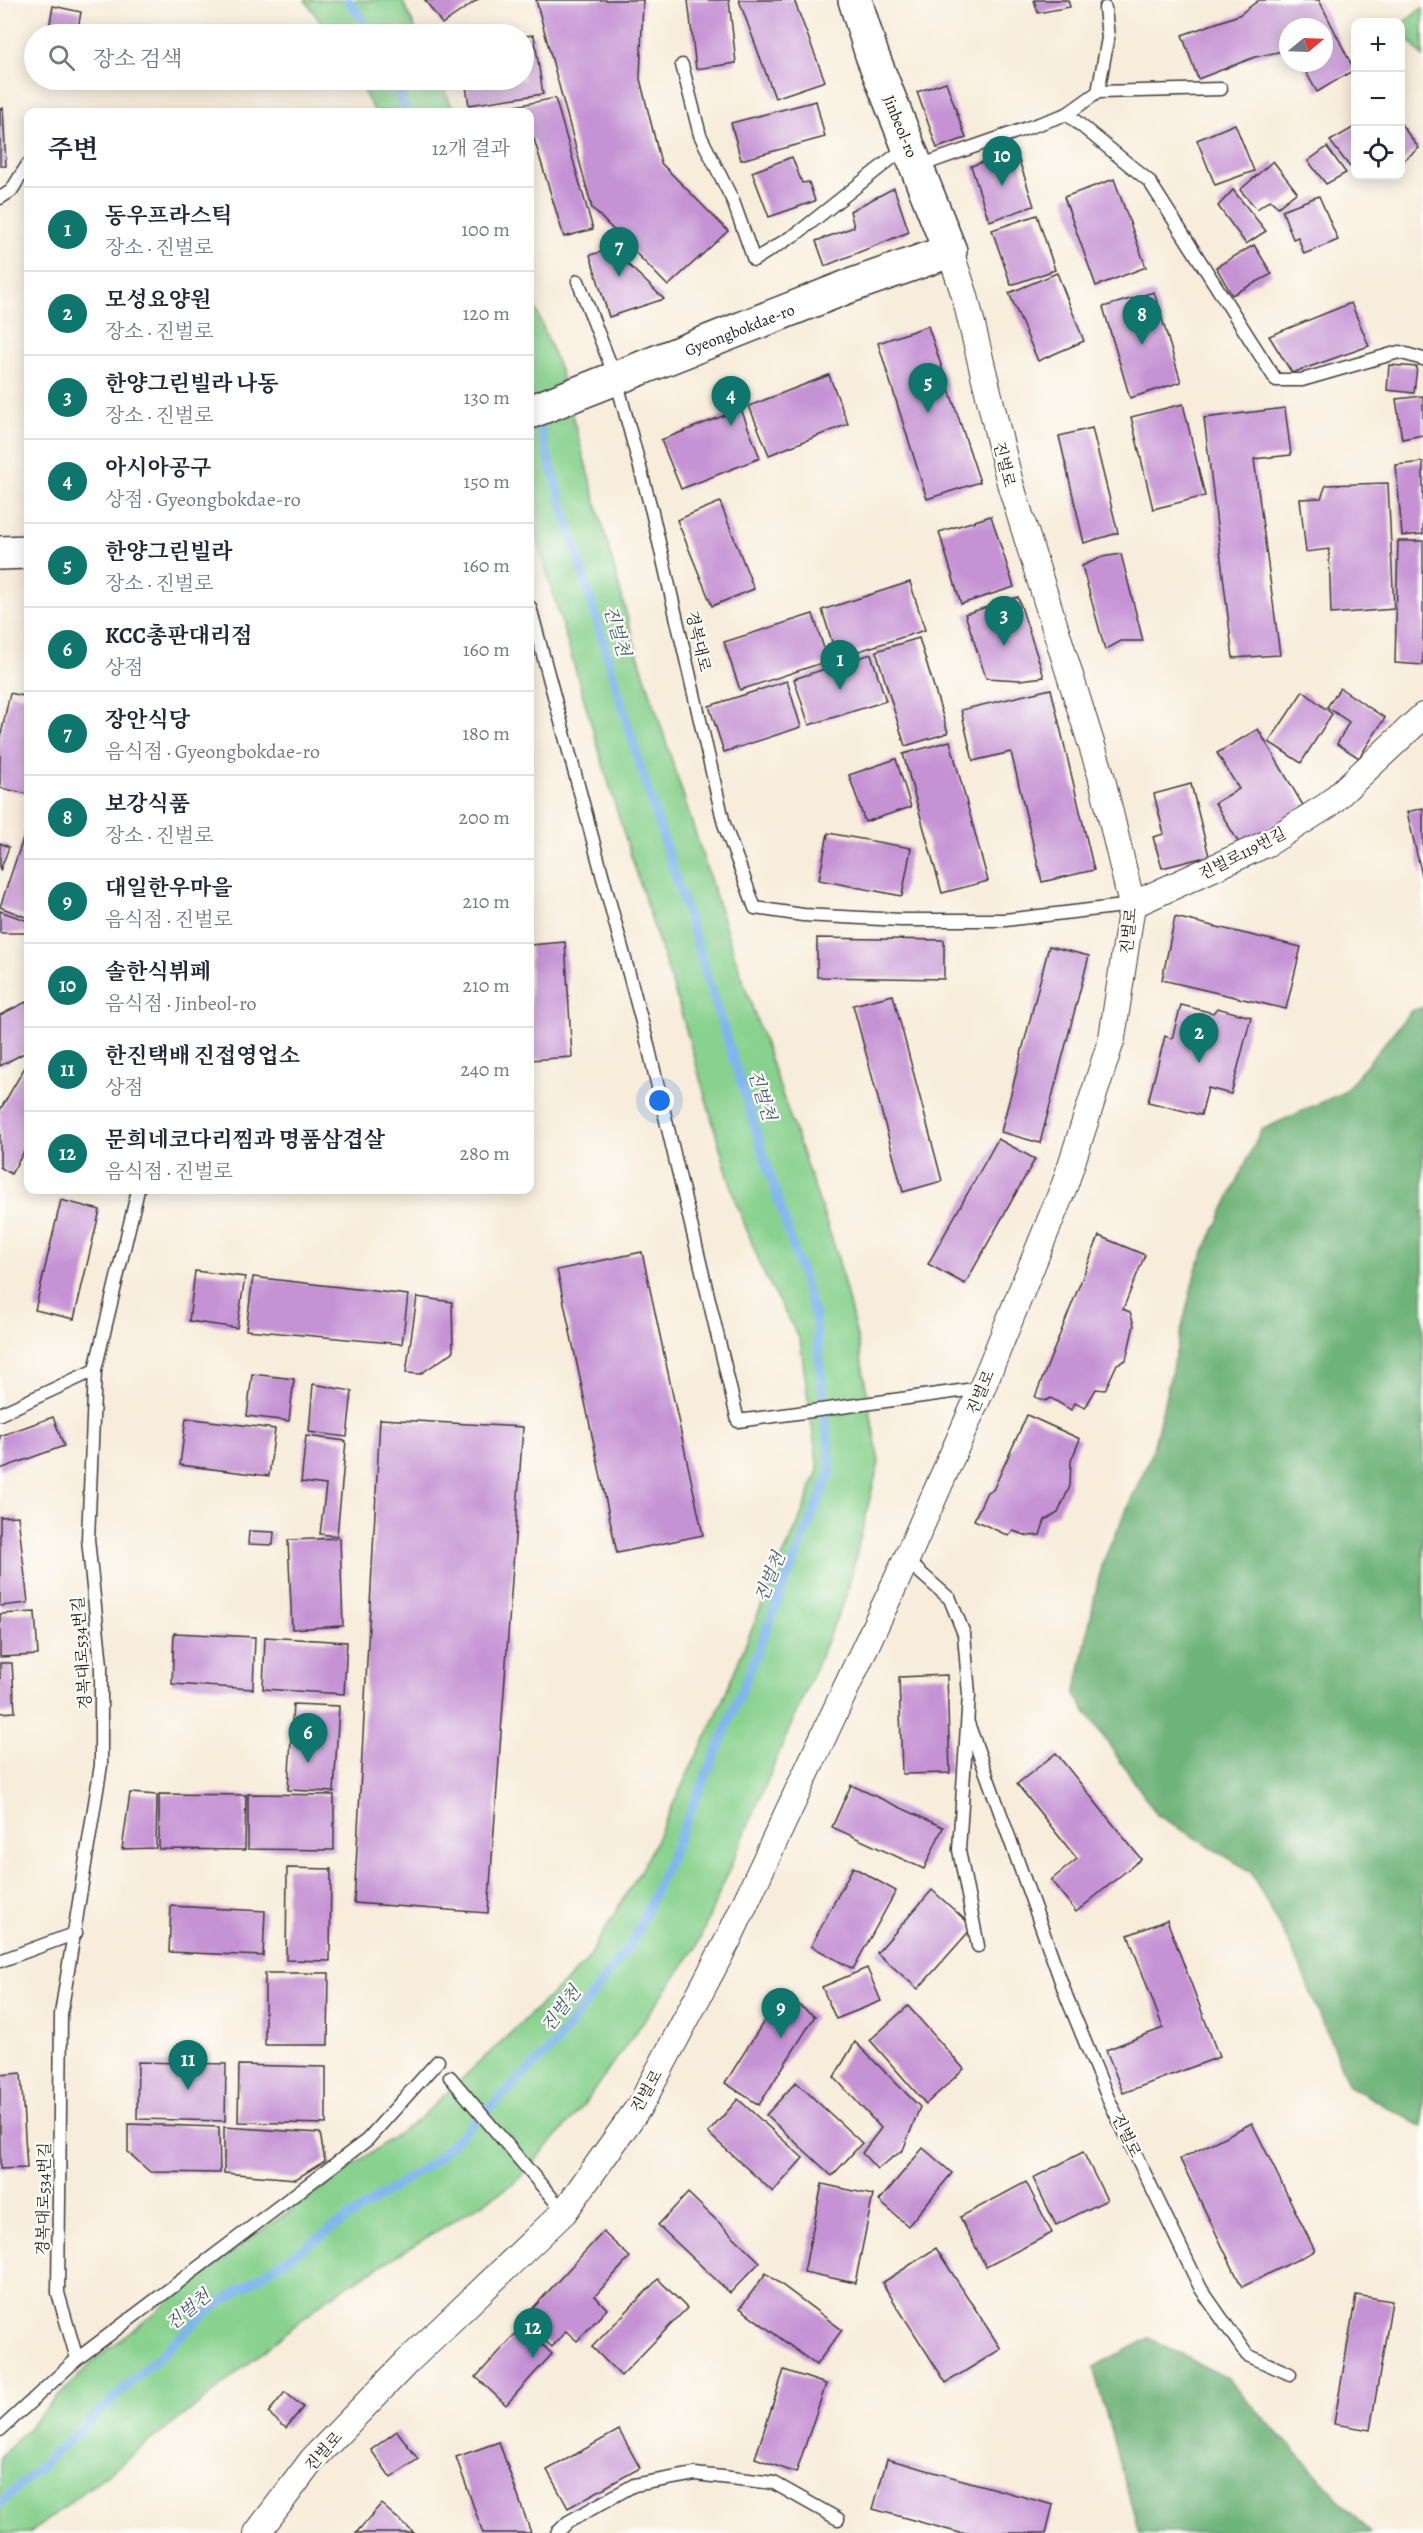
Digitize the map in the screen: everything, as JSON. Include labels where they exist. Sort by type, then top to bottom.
[{"type":"street","name":"Jinbeol-ro","points":[[855,0],[872,55],[950,251]]},
{"type":"street","name":"Gyeongbokdae-ro","points":[[534,410],[847,287],[950,251]]},
{"type":"street","name":"진벌로","points":[[257,2533],[313,2459],[407,2362],[564,2212],[641,2104],[728,1940],[906,1560],[982,1388],[1065,1184],[1109,1049],[1126,961],[1132,904],[1101,775],[1010,483],[965,296],[950,251]]},
{"type":"street","points":[[0,553],[24,552]]},
{"type":"street","name":"진벌로119번길","points":[[1132,904],[1268,843],[1328,805],[1423,716]]},
{"type":"lane","points":[[1098,92],[1108,38],[1105,8]]},
{"type":"lane","points":[[682,65],[700,135],[733,201],[754,260],[914,156],[1066,114],[1098,92],[1221,89]]},
{"type":"lane","points":[[1066,114],[1149,181],[1276,380],[1302,380],[1399,352],[1423,359]]},
{"type":"lane","points":[[0,198],[11,191],[24,170]]},
{"type":"lane","name":"경복대로","points":[[578,281],[652,512],[724,824],[755,908],[803,915],[901,920],[982,920],[1014,919],[1132,904]]},
{"type":"lane","points":[[534,622],[646,1037],[738,1421],[982,1388]]},
{"type":"lane","name":"경복대로534번길","points":[[77,2359],[58,2293],[61,2014],[76,1933],[101,1765],[101,1665],[88,1539],[95,1370],[137,1194]]},
{"type":"lane","points":[[0,1414],[95,1370]]},
{"type":"lane","name":"진벌로","points":[[906,1560],[950,1599],[964,1634],[969,1695],[959,1850],[978,1946]]},
{"type":"lane","name":"진벌로","points":[[968,1723],[1067,1998],[1108,2098],[1201,2289],[1247,2355],[1290,2374]]},
{"type":"lane","points":[[0,1962],[76,1933]]},
{"type":"lane","points":[[0,2430],[77,2359],[367,2140],[438,2061]]},
{"type":"lane","points":[[450,2077],[564,2212]]},
{"type":"lane","points":[[557,2533],[568,2522],[634,2485],[695,2474],[774,2483],[838,2519]]},
{"type":"green space","points":[[305,0],[402,0],[413,24],[322,24]]},
{"type":"green space","points":[[1423,9],[1423,57],[1405,36],[1405,22]]},
{"type":"green space","points":[[363,90],[444,90],[453,108],[373,108]]},
{"type":"green space","points":[[534,304],[560,370],[635,645],[735,957],[837,1254],[858,1341],[879,1462],[846,1596],[696,1948],[577,2114],[514,2184],[329,2297],[203,2401],[30,2533],[0,2533],[0,2457],[92,2362],[251,2238],[420,2118],[585,1963],[642,1868],[716,1716],[774,1575],[798,1524],[818,1470],[800,1340],[765,1276],[735,1200],[681,1012],[619,818],[534,530]]},
{"type":"green space","points":[[1423,1007],[1423,2127],[1349,2086],[1296,1957],[1250,1871],[1157,1815],[1075,1695],[1101,1566],[1152,1453],[1196,1269],[1261,1130],[1344,1092],[1411,1011]]},
{"type":"green space","points":[[1149,2338],[1227,2378],[1371,2533],[1139,2533],[1093,2367]]},
{"type":"building","points":[[425,0],[477,0],[442,24]]},
{"type":"building","points":[[536,0],[643,0],[640,79],[661,163],[728,231],[668,286],[592,208]]},
{"type":"building","points":[[688,0],[729,0],[736,63],[696,69]]},
{"type":"building","points":[[739,0],[794,0],[825,81],[775,98]]},
{"type":"building","points":[[1034,0],[1068,0],[1070,7],[1038,13]]},
{"type":"building","points":[[1259,0],[1319,0],[1328,18],[1279,18],[1279,52],[1255,57],[1198,79],[1182,35],[1239,15]]},
{"type":"building","points":[[53,6],[81,12],[79,24],[50,24]]},
{"type":"building","points":[[1333,28],[1351,64],[1351,72],[1317,92],[1306,72],[1333,72]]},
{"type":"building","points":[[534,35],[543,94],[469,105],[467,90],[534,90]]},
{"type":"building","points":[[946,82],[966,138],[937,148],[917,92]]},
{"type":"building","points":[[555,98],[593,229],[564,237],[534,139],[534,108],[506,108]]},
{"type":"building","points":[[816,101],[825,137],[741,160],[731,123]]},
{"type":"building","points":[[3,108],[6,166],[0,166],[0,109]]},
{"type":"building","points":[[1235,124],[1254,171],[1215,185],[1197,140]]},
{"type":"building","points":[[1351,129],[1351,166],[1350,167],[1330,141]]},
{"type":"building","points":[[1405,130],[1419,148],[1405,159]]},
{"type":"building","points":[[1327,147],[1346,173],[1326,184],[1308,161]]},
{"type":"building","points":[[1016,151],[1034,206],[989,221],[971,166]]},
{"type":"building","points":[[792,157],[802,183],[809,182],[815,201],[769,217],[752,172]]},
{"type":"building","points":[[1273,161],[1297,192],[1278,207],[1270,200],[1257,209],[1240,190]]},
{"type":"building","points":[[1114,179],[1146,267],[1096,286],[1064,197]]},
{"type":"building","points":[[894,188],[909,232],[825,266],[816,241],[854,227],[850,211]]},
{"type":"building","points":[[1233,190],[1266,231],[1246,244],[1218,206]]},
{"type":"building","points":[[1319,196],[1338,240],[1304,254],[1298,237],[1293,239],[1282,210]]},
{"type":"building","points":[[1037,215],[1055,270],[1011,285],[992,230]]},
{"type":"building","points":[[1254,245],[1272,274],[1232,295],[1216,267]]},
{"type":"building","points":[[612,249],[664,299],[609,317],[590,255]]},
{"type":"building","points":[[1057,273],[1084,341],[1038,361],[1009,293]]},
{"type":"building","points":[[1154,292],[1181,382],[1130,398],[1103,307]]},
{"type":"building","points":[[1351,303],[1369,346],[1292,373],[1269,336]]},
{"type":"building","points":[[928,326],[980,482],[927,499],[878,343]]},
{"type":"building","points":[[1389,365],[1417,367],[1414,393],[1387,390]]},
{"type":"building","points":[[829,375],[848,424],[769,455],[749,406]]},
{"type":"building","points":[[1423,396],[1423,435],[1402,439],[1396,399]]},
{"type":"building","points":[[1183,404],[1205,496],[1153,509],[1131,417]]},
{"type":"building","points":[[1285,408],[1291,455],[1254,459],[1280,655],[1233,658],[1204,418]]},
{"type":"building","points":[[741,409],[760,458],[681,489],[661,440]]},
{"type":"building","points":[[1092,428],[1118,533],[1084,543],[1059,436]]},
{"type":"building","points":[[1423,462],[1423,534],[1402,536],[1396,465]]},
{"type":"building","points":[[1388,483],[1394,609],[1331,614],[1329,549],[1306,552],[1300,499],[1321,498],[1326,485]]},
{"type":"building","points":[[720,502],[754,589],[712,606],[677,520]]},
{"type":"building","points":[[991,516],[1014,587],[961,604],[939,532]]},
{"type":"building","points":[[1398,541],[1423,541],[1423,665],[1395,663]]},
{"type":"building","points":[[1121,554],[1143,641],[1121,641],[1105,650],[1082,566],[1102,557]]},
{"type":"building","points":[[910,582],[925,630],[837,658],[822,610]]},
{"type":"building","points":[[1018,597],[1044,677],[1020,680],[986,678],[965,614]]},
{"type":"building","points":[[813,614],[828,661],[740,690],[724,642]]},
{"type":"building","points":[[919,638],[948,733],[905,746],[876,651]]},
{"type":"building","points":[[871,654],[886,701],[809,725],[794,679]]},
{"type":"building","points":[[787,681],[801,727],[724,752],[709,706]]},
{"type":"building","points":[[1340,688],[1385,718],[1359,758],[1337,744],[1349,722],[1327,707]]},
{"type":"building","points":[[1051,689],[1094,870],[1042,882],[1011,752],[973,761],[961,710]]},
{"type":"building","points":[[1303,691],[1332,714],[1301,763],[1269,742]]},
{"type":"building","points":[[10,693],[24,696],[24,793],[0,788],[0,739]]},
{"type":"building","points":[[1258,729],[1304,807],[1240,845],[1215,803],[1239,789],[1217,753]]},
{"type":"building","points":[[950,741],[988,881],[942,893],[903,754]]},
{"type":"building","points":[[896,759],[911,807],[865,822],[849,775]]},
{"type":"building","points":[[1191,784],[1209,856],[1162,868],[1153,837],[1164,834],[1154,794]]},
{"type":"building","points":[[1423,808],[1423,876],[1422,876],[1407,812]]},
{"type":"building","points":[[828,833],[911,848],[902,896],[819,880]]},
{"type":"building","points":[[24,836],[24,916],[0,907]]},
{"type":"building","points":[[0,843],[9,847],[0,871]]},
{"type":"building","points":[[0,911],[24,920],[24,933],[0,933]]},
{"type":"building","points":[[1175,917],[1301,947],[1286,1009],[1162,980]]},
{"type":"building","points":[[817,938],[944,940],[944,979],[817,977]]},
{"type":"building","points":[[565,942],[572,1057],[534,1060],[534,945]]},
{"type":"building","points":[[1049,946],[1089,956],[1040,1143],[1001,1132]]},
{"type":"building","points":[[893,995],[942,1181],[903,1192],[853,1005]]},
{"type":"building","points":[[24,1003],[24,1053],[0,1066],[0,1015]]},
{"type":"building","points":[[1181,1005],[1213,1013],[1217,1008],[1251,1017],[1231,1094],[1208,1088],[1201,1115],[1148,1102],[1165,1036],[1172,1039]]},
{"type":"building","points":[[24,1069],[24,1152],[11,1174],[0,1167],[0,1110]]},
{"type":"building","points":[[998,1139],[1035,1159],[965,1284],[928,1264]]},
{"type":"building","points":[[61,1200],[100,1210],[74,1319],[35,1310]]},
{"type":"building","points":[[1099,1236],[1145,1255],[1123,1309],[1130,1312],[1134,1325],[1126,1360],[1117,1364],[1105,1390],[1096,1389],[1085,1408],[1075,1403],[1071,1410],[1051,1398],[1045,1401],[1035,1397]]},
{"type":"building","points":[[642,1252],[703,1535],[617,1553],[557,1270]]},
{"type":"building","points":[[195,1271],[245,1277],[237,1328],[189,1321]]},
{"type":"building","points":[[253,1277],[408,1295],[402,1344],[246,1330]]},
{"type":"building","points":[[417,1297],[452,1302],[453,1352],[420,1374],[406,1373]]},
{"type":"building","points":[[252,1374],[294,1379],[289,1421],[247,1416]]},
{"type":"building","points":[[313,1384],[352,1391],[347,1437],[309,1432]]},
{"type":"building","points":[[1027,1415],[1080,1439],[1071,1461],[1070,1486],[1058,1513],[1045,1520],[1040,1535],[1028,1536],[1013,1531],[1009,1536],[974,1520],[987,1492],[993,1490]]},
{"type":"building","points":[[53,1417],[64,1446],[0,1469],[0,1436]]},
{"type":"building","points":[[186,1418],[275,1429],[269,1476],[180,1465]]},
{"type":"building","points":[[380,1419],[523,1427],[488,1913],[354,1903]]},
{"type":"building","points":[[306,1436],[346,1441],[337,1536],[320,1534],[326,1485],[301,1482]]},
{"type":"building","points":[[18,1516],[28,1603],[0,1606],[0,1517]]},
{"type":"building","points":[[249,1531],[274,1532],[273,1545],[248,1544]]},
{"type":"building","points":[[340,1538],[343,1626],[292,1629],[288,1540]]},
{"type":"building","points":[[35,1612],[38,1655],[0,1657],[0,1614]]},
{"type":"building","points":[[174,1633],[255,1637],[253,1689],[172,1684]]},
{"type":"building","points":[[265,1637],[347,1642],[344,1694],[263,1689]]},
{"type":"building","points":[[0,1663],[12,1663],[15,1712],[0,1713]]},
{"type":"building","points":[[947,1675],[950,1773],[902,1774],[899,1677]]},
{"type":"building","points":[[293,1704],[339,1706],[334,1792],[288,1790]]},
{"type":"building","points":[[1056,1753],[1141,1859],[1076,1912],[1051,1880],[1077,1859],[1017,1784]]},
{"type":"building","points":[[851,1785],[943,1827],[924,1869],[832,1827]]},
{"type":"building","points":[[130,1793],[157,1795],[156,1848],[122,1849]]},
{"type":"building","points":[[159,1794],[246,1795],[245,1850],[159,1849]]},
{"type":"building","points":[[248,1794],[334,1795],[334,1850],[248,1849]]},
{"type":"building","points":[[853,1867],[896,1891],[853,1969],[811,1946]]},
{"type":"building","points":[[287,1868],[331,1869],[330,1961],[286,1960]]},
{"type":"building","points":[[932,1890],[973,1927],[918,1989],[877,1953]]},
{"type":"building","points":[[171,1906],[265,1911],[263,1956],[169,1952]]},
{"type":"building","points":[[1167,1920],[1219,2057],[1123,2093],[1106,2050],[1163,2028],[1128,1935]]},
{"type":"building","points":[[867,1968],[881,2001],[836,2019],[822,1987]]},
{"type":"building","points":[[265,1973],[329,1973],[328,2045],[265,2045]]},
{"type":"building","points":[[781,1994],[815,2016],[759,2105],[725,2083]]},
{"type":"building","points":[[908,2006],[964,2069],[926,2104],[870,2040]]},
{"type":"building","points":[[855,2042],[920,2107],[903,2150],[877,2169],[862,2153],[881,2128],[834,2077]]},
{"type":"building","points":[[138,2062],[226,2064],[225,2121],[137,2119]]},
{"type":"building","points":[[239,2065],[326,2067],[326,2124],[238,2122]]},
{"type":"building","points":[[21,2073],[27,2168],[0,2169],[0,2075]]},
{"type":"building","points":[[796,2082],[862,2143],[832,2176],[766,2115]]},
{"type":"building","points":[[738,2099],[803,2158],[773,2192],[708,2133]]},
{"type":"building","points":[[1252,2123],[1315,2251],[1242,2287],[1180,2159]]},
{"type":"building","points":[[128,2124],[219,2127],[220,2173],[150,2172],[128,2152]]},
{"type":"building","points":[[224,2127],[320,2133],[325,2161],[296,2179],[224,2173]]},
{"type":"building","points":[[923,2148],[952,2173],[908,2226],[879,2201]]},
{"type":"building","points":[[1083,2152],[1107,2200],[1056,2225],[1033,2178]]},
{"type":"building","points":[[1026,2182],[1052,2233],[986,2267],[960,2217]]},
{"type":"building","points":[[822,2184],[873,2195],[855,2283],[804,2272]]},
{"type":"building","points":[[688,2193],[760,2262],[730,2293],[658,2225]]},
{"type":"building","points":[[603,2232],[630,2257],[595,2296],[607,2309],[577,2341],[566,2331],[552,2347],[522,2320]]},
{"type":"building","points":[[936,2248],[1001,2349],[946,2383],[882,2283]]},
{"type":"building","points":[[766,2273],[842,2330],[816,2365],[740,2308]]},
{"type":"building","points":[[658,2279],[687,2308],[621,2376],[592,2347]]},
{"type":"building","points":[[1356,2295],[1392,2301],[1370,2430],[1334,2424]]},
{"type":"building","points":[[523,2326],[552,2354],[506,2405],[476,2377]]},
{"type":"building","points":[[784,2370],[826,2384],[796,2473],[755,2458]]},
{"type":"building","points":[[285,2392],[303,2407],[286,2428],[268,2413]]},
{"type":"building","points":[[619,2430],[640,2468],[568,2508],[547,2470]]},
{"type":"building","points":[[397,2431],[418,2459],[391,2478],[371,2450]]},
{"type":"building","points":[[499,2442],[531,2533],[483,2533],[456,2457]]},
{"type":"building","points":[[887,2459],[1053,2505],[1046,2533],[960,2533],[873,2509]]},
{"type":"building","points":[[381,2504],[414,2533],[356,2533]]},
{"type":"waterway","name":"진벌천","points":[[348,0],[366,24]]},
{"type":"waterway","name":"진벌천","points":[[397,90],[405,108]]},
{"type":"waterway","name":"진벌천","points":[[0,2504],[207,2312],[434,2161],[554,2046],[634,1940],[719,1746],[831,1471],[815,1316],[640,765],[536,416]]},
{"type":"place","name":"솔한식뷔페","points":[[1002,186]]},
{"type":"place","name":"장안식당","points":[[619,277]]},
{"type":"place","name":"보강식품","points":[[1142,345]]},
{"type":"place","name":"한양그린빌라","points":[[928,413]]},
{"type":"place","name":"아시아공구","points":[[731,426]]},
{"type":"place","name":"한양그린빌라 나동","points":[[1004,646]]},
{"type":"place","name":"동우프라스틱","points":[[840,690]]},
{"type":"place","name":"모성요양원","points":[[1199,1063]]},
{"type":"place","name":"KCC총판대리점","points":[[308,1763]]},
{"type":"place","name":"대일한우마을","points":[[781,2038]]},
{"type":"place","name":"한진택배 진접영업소","points":[[188,2090]]},
{"type":"place","name":"문희네코다리찜과 명품삼겹살","points":[[533,2358]]}]
